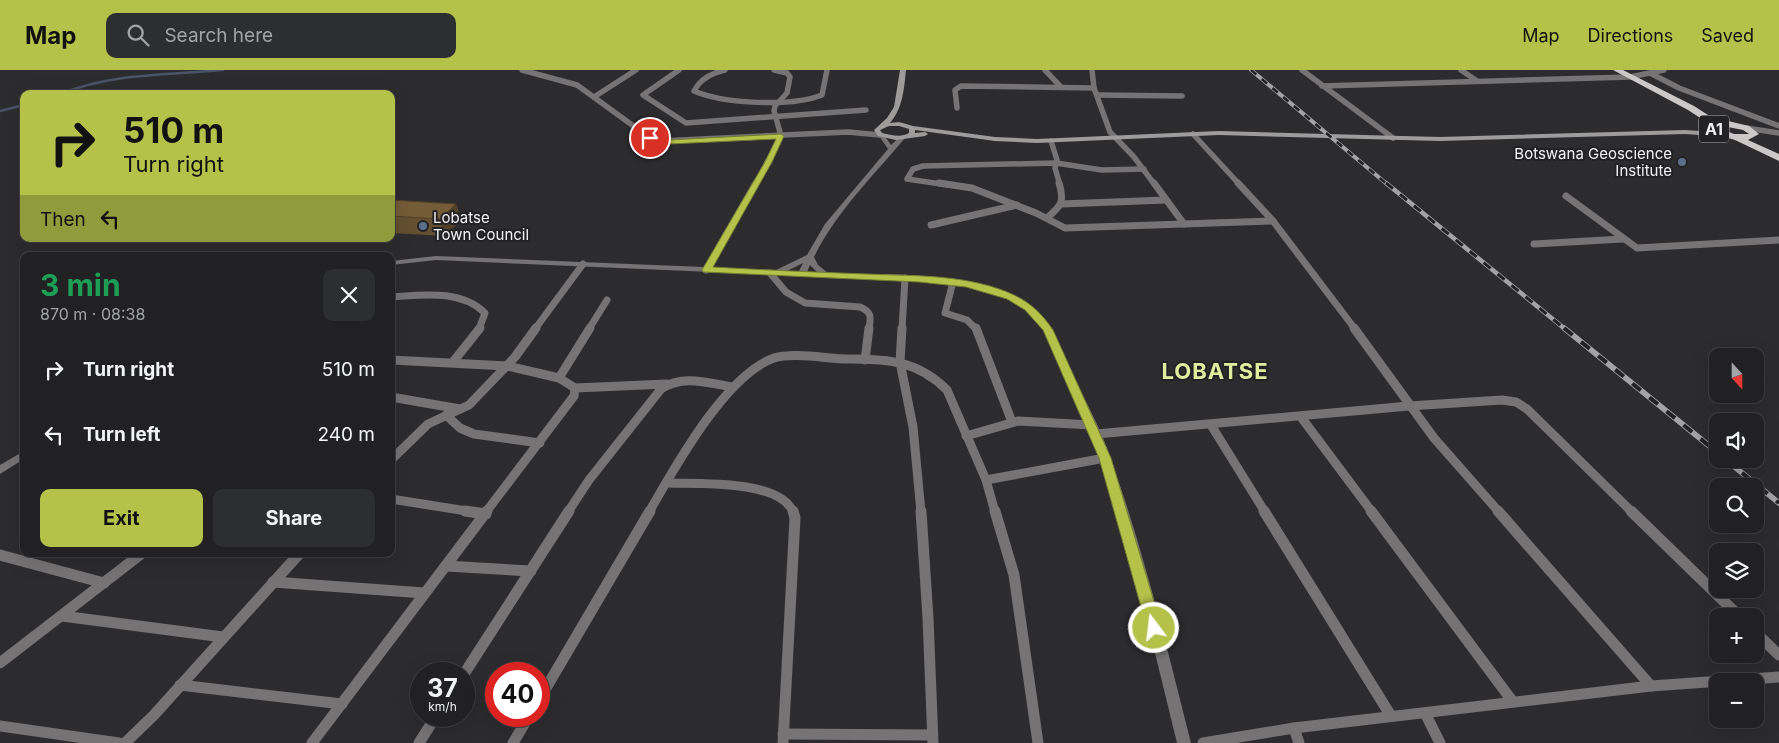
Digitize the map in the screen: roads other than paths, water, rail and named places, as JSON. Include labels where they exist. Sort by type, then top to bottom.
[{"type":"highway","name":"A1","points":[[1617,70],[1691,108],[1735,126]]},
{"type":"highway","name":"A1","points":[[1691,108],[1731,136],[1779,158]]},
{"type":"highway","name":"A1","points":[[1715,126],[1746,128],[1760,142],[1779,154]]},
{"type":"highway","name":"A1","points":[[1731,136],[1754,135]]},
{"type":"main road","points":[[903,70],[897,110],[877,130],[881,136],[906,137],[939,132]]},
{"type":"main road","points":[[897,110],[913,131],[906,137]]},
{"type":"main road","points":[[882,126],[910,127],[995,139],[1051,141],[1257,133],[1393,138],[1685,132],[1731,136]]},
{"type":"main road","points":[[1685,132],[1715,126]]},
{"type":"street","points":[[522,70],[552,75],[571,82],[650,138],[660,141],[848,132],[882,126]]},
{"type":"street","points":[[594,97],[636,70]]},
{"type":"street","points":[[679,70],[643,95],[681,121],[693,123],[866,110]]},
{"type":"street","points":[[725,70],[712,75],[696,86],[694,91],[704,96],[732,99],[778,102],[813,100],[821,97],[827,70]]},
{"type":"street","points":[[706,270],[781,136],[774,118],[775,106],[787,93],[790,77],[774,70]]},
{"type":"street","points":[[1045,70],[1061,87]]},
{"type":"street","points":[[1092,70],[1094,88],[1110,132],[1144,170],[1184,224]]},
{"type":"street","points":[[1302,70],[1393,138]]},
{"type":"street","points":[[1461,70],[1478,81]]},
{"type":"street","points":[[1322,86],[1630,77],[1664,70]]},
{"type":"street","points":[[1650,73],[1679,88],[1779,126]]},
{"type":"street","points":[[957,108],[955,90],[957,87],[1094,88]]},
{"type":"street","points":[[1098,96],[1182,96]]},
{"type":"street","points":[[1746,128],[1779,134]]},
{"type":"street","points":[[848,132],[881,136],[891,149]]},
{"type":"street","points":[[1193,134],[1273,221],[1434,438],[1651,686]]},
{"type":"street","points":[[1754,135],[1779,134]]},
{"type":"street","points":[[802,274],[828,226],[891,149],[906,137]]},
{"type":"street","points":[[1047,218],[1061,204],[1063,196],[1051,141]]},
{"type":"street","points":[[1144,170],[1102,170],[1056,163],[919,166],[913,169],[907,180],[967,187],[1018,205],[1060,226],[1073,228],[1273,221]]},
{"type":"street","points":[[1566,196],[1635,247],[1779,240]]},
{"type":"street","points":[[1061,204],[1166,200]]},
{"type":"street","points":[[931,225],[1018,205]]},
{"type":"street","points":[[1534,244],[1623,239]]},
{"type":"street","points":[[770,273],[792,267],[810,257]]},
{"type":"street","points":[[810,257],[815,266],[826,275]]},
{"type":"street","points":[[395,263],[436,258],[904,278],[953,282],[1003,293],[1028,308],[1040,318],[1048,330],[1094,429],[1105,458],[1129,536],[1184,743]]},
{"type":"street","points":[[395,456],[428,424],[474,401],[506,366],[583,264]]},
{"type":"street","points":[[770,273],[786,292],[805,304],[860,307],[868,310],[870,315],[865,360]]},
{"type":"street","points":[[666,483],[747,487],[778,496],[791,507],[795,518],[783,738],[932,739],[928,627],[918,468],[913,427],[900,362],[904,278]]},
{"type":"street","points":[[953,282],[945,313],[967,320],[976,328],[1012,422]]},
{"type":"street","points":[[395,297],[456,297],[480,305],[486,313],[484,321],[453,362]]},
{"type":"street","points":[[559,378],[607,300]]},
{"type":"street","points":[[550,681],[682,457],[733,388],[764,362],[775,358],[900,362],[928,372],[938,379],[947,390],[986,480],[1014,574],[1038,743]]},
{"type":"street","points":[[395,360],[506,366],[559,378],[575,388],[667,384],[686,380],[733,388]]},
{"type":"street","points":[[472,662],[589,480],[667,384]]},
{"type":"street","points":[[312,743],[424,593],[571,402],[575,388]]},
{"type":"street","points":[[395,398],[460,409]]},
{"type":"street","points":[[966,436],[1012,422],[1034,420],[1094,429],[1211,425],[1409,406],[1502,400],[1516,402],[1523,405],[1731,608]]},
{"type":"street","points":[[446,415],[460,428],[474,434],[540,443]]},
{"type":"street","points":[[1302,417],[1513,702]]},
{"type":"street","points":[[1211,425],[1391,716]]},
{"type":"street","points":[[0,470],[20,457]]},
{"type":"street","points":[[986,480],[1105,458]]},
{"type":"street","points":[[395,500],[486,514]]},
{"type":"street","points":[[0,555],[104,583]]},
{"type":"street","points":[[0,662],[137,557]]},
{"type":"street","points":[[125,743],[296,557]]},
{"type":"street","points":[[446,566],[530,571]]},
{"type":"street","points":[[273,582],[424,593]]},
{"type":"street","points":[[62,616],[223,637]]},
{"type":"street","points":[[1764,641],[1779,655]]},
{"type":"street","points":[[1203,743],[1294,728],[1425,712],[1651,686],[1779,676]]},
{"type":"street","points":[[180,685],[342,704]]},
{"type":"street","points":[[1425,712],[1440,743]]},
{"type":"street","points":[[0,726],[69,739],[119,743]]},
{"type":"street","points":[[419,743],[429,727]]},
{"type":"street","points":[[513,743],[522,727]]},
{"type":"street","points":[[1294,728],[1299,743]]},
{"type":"waterway","points":[[71,90],[120,78],[223,70]]},
{"type":"waterway","points":[[0,111],[20,106]]},
{"type":"railway","points":[[1251,70],[1388,185]]},
{"type":"railway","points":[[1386,183],[1565,329]]},
{"type":"railway","points":[[1564,328],[1709,446]]},
{"type":"railway","points":[[1736,468],[1779,503]]},
{"type":"place","name":"Botswana Geoscience Institute","points":[[1682,162]]},
{"type":"place","name":"Lobatse Town Council","points":[[423,226]]},
{"type":"district","name":"LOBATSE","points":[[1215,371]]}]
